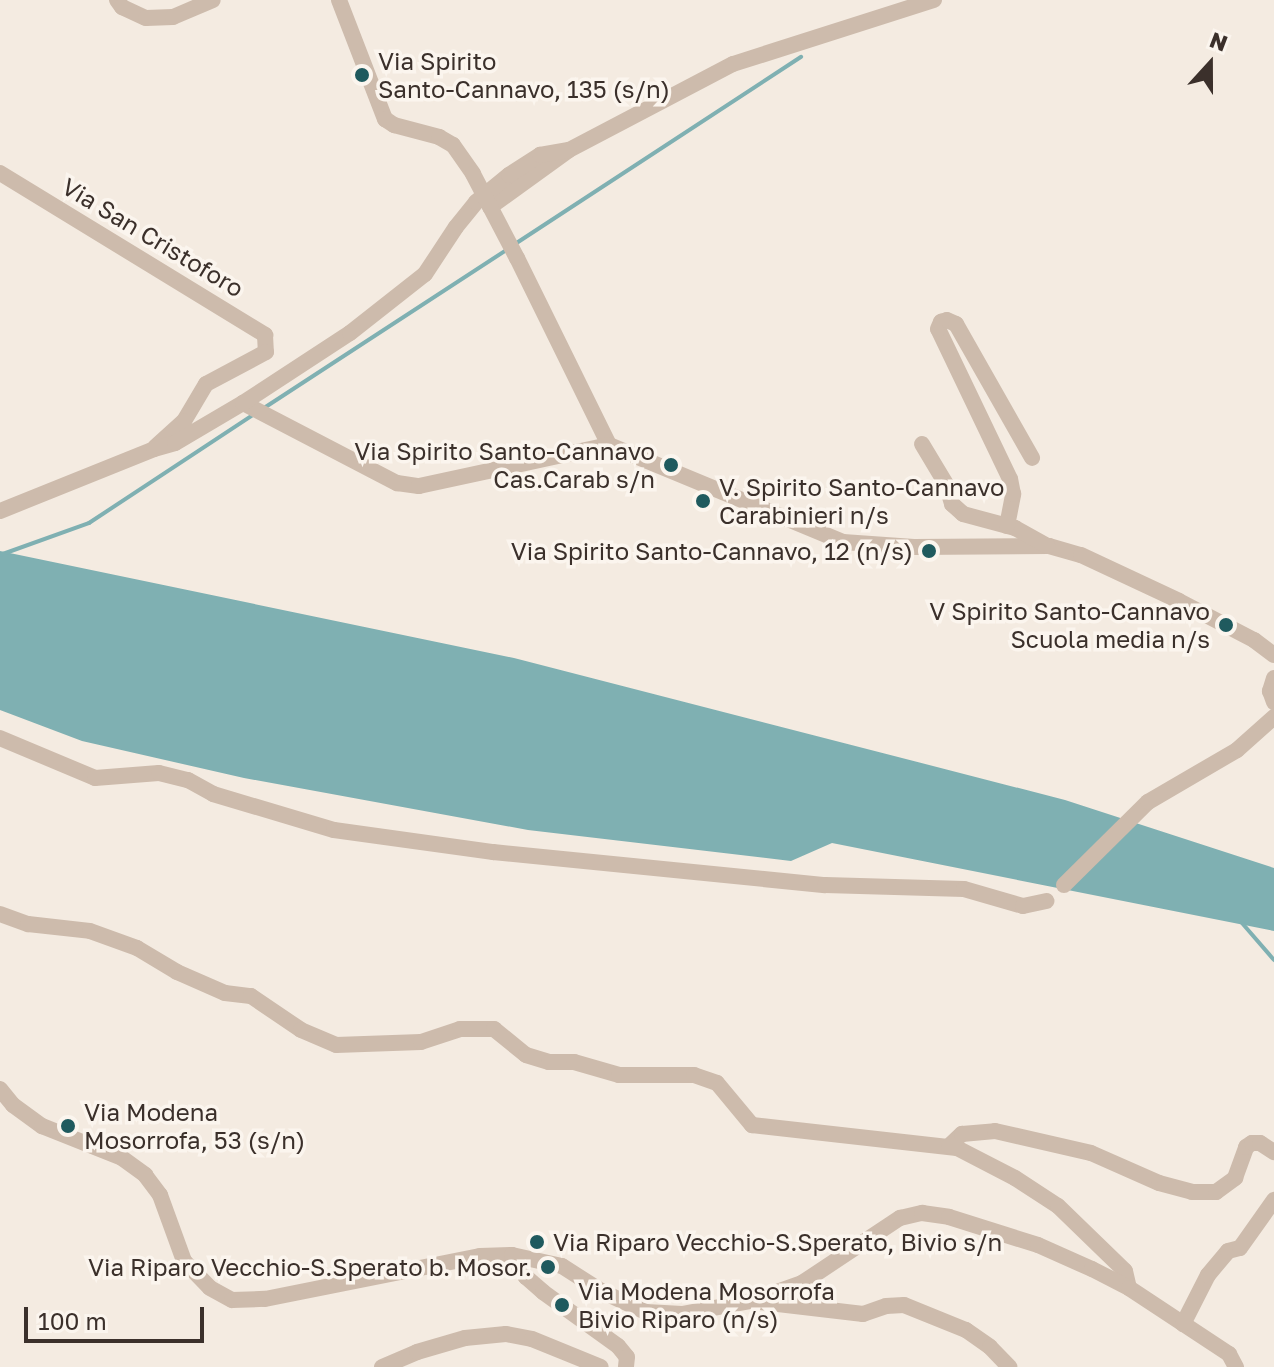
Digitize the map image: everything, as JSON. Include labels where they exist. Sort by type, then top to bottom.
[{"type":"street","points":[[117,0],[122,7],[146,18],[173,17],[213,0]]},
{"type":"street","points":[[339,0],[385,119],[394,125],[439,137],[453,145],[473,174],[609,445]]},
{"type":"street","points":[[490,207],[569,150],[733,64],[934,0]]},
{"type":"street","points":[[0,511],[175,443],[248,405],[350,333],[425,274],[469,210],[509,175],[540,155],[569,150]]},
{"type":"street","name":"Via San Cristoforo","points":[[0,173],[256,327],[268,342],[266,352],[206,384],[184,421],[154,449]]},
{"type":"street","points":[[1007,526],[1013,494],[1010,479],[938,329],[941,322],[947,320],[956,324],[1032,458]]},
{"type":"street","points":[[248,405],[397,483],[419,486],[609,445],[843,542],[914,547],[1049,546]]},
{"type":"street","points":[[922,444],[946,484],[952,504],[963,514],[1007,526],[1049,546],[1114,568],[1254,640],[1274,655]]},
{"type":"street","points":[[1274,678],[1270,691],[1274,702]]},
{"type":"street","points":[[1064,885],[1148,802],[1237,750],[1274,717]]},
{"type":"street","points":[[0,738],[95,778],[159,773],[188,780],[213,794],[334,830],[493,852],[825,885],[964,889],[1023,906],[1046,901]]},
{"type":"street","points":[[0,914],[28,924],[90,931],[137,948],[177,972],[225,993],[251,996],[301,1030],[336,1045],[421,1042],[460,1029],[494,1029],[526,1055],[549,1062],[574,1062],[619,1075],[694,1075],[717,1083],[752,1125],[949,1146],[1015,1178],[1058,1206],[1125,1271],[1129,1288]]},
{"type":"street","points":[[0,1089],[13,1105],[42,1126],[122,1158],[145,1175],[160,1195],[184,1261],[210,1288],[232,1300],[265,1299],[480,1256],[512,1255],[562,1266],[601,1291],[646,1312],[682,1314],[751,1301],[802,1283],[900,1218],[922,1213],[949,1217],[1038,1245],[1129,1288],[1229,1354],[1236,1367]]},
{"type":"street","points":[[949,1146],[962,1134],[995,1131],[1091,1153],[1159,1183],[1192,1192],[1216,1192],[1235,1178],[1246,1147],[1252,1143],[1260,1143],[1274,1152]]},
{"type":"street","points":[[1183,1324],[1208,1275],[1228,1251],[1240,1248],[1274,1200]]},
{"type":"street","points":[[512,1255],[526,1277],[543,1292],[618,1346],[627,1357],[626,1367]]},
{"type":"street","points":[[751,1301],[863,1314],[886,1306],[904,1305],[966,1330],[990,1347],[1009,1367]]},
{"type":"street","points":[[382,1367],[417,1352],[465,1338],[506,1334],[532,1339],[601,1367]]},
{"type":"water","points":[[0,551],[514,658],[1065,800],[1274,868],[1274,931],[832,843],[791,861],[528,830],[244,778],[82,741],[0,710]]},
{"type":"waterway","points":[[515,244],[801,57]]},
{"type":"waterway","points":[[264,408],[508,249]]},
{"type":"waterway","points":[[0,555],[89,523],[253,415]]},
{"type":"waterway","points":[[1242,923],[1274,960]]},
{"type":"place","name":"Via Spirito Santo-Cannavo, 135 (s/n)","points":[[362,75]]},
{"type":"place","name":"Via Spirito Santo-Cannavo Cas.Carab s/n","points":[[671,465]]},
{"type":"place","name":"V. Spirito Santo-Cannavo Carabinieri n/s","points":[[703,501]]},
{"type":"place","name":"Via Spirito Santo-Cannavo, 12 (n/s)","points":[[929,551]]},
{"type":"place","name":"V Spirito Santo-Cannavo Scuola media n/s","points":[[1226,625]]},
{"type":"place","name":"Via Modena Mosorrofa, 53 (s/n)","points":[[68,1126]]},
{"type":"place","name":"Via Riparo Vecchio-S.Sperato, Bivio s/n","points":[[537,1242]]},
{"type":"place","name":"Via Riparo Vecchio-S.Sperato b. Mosor.","points":[[548,1267]]},
{"type":"place","name":"Via Modena Mosorrofa Bivio Riparo (n/s)","points":[[562,1305]]}]
